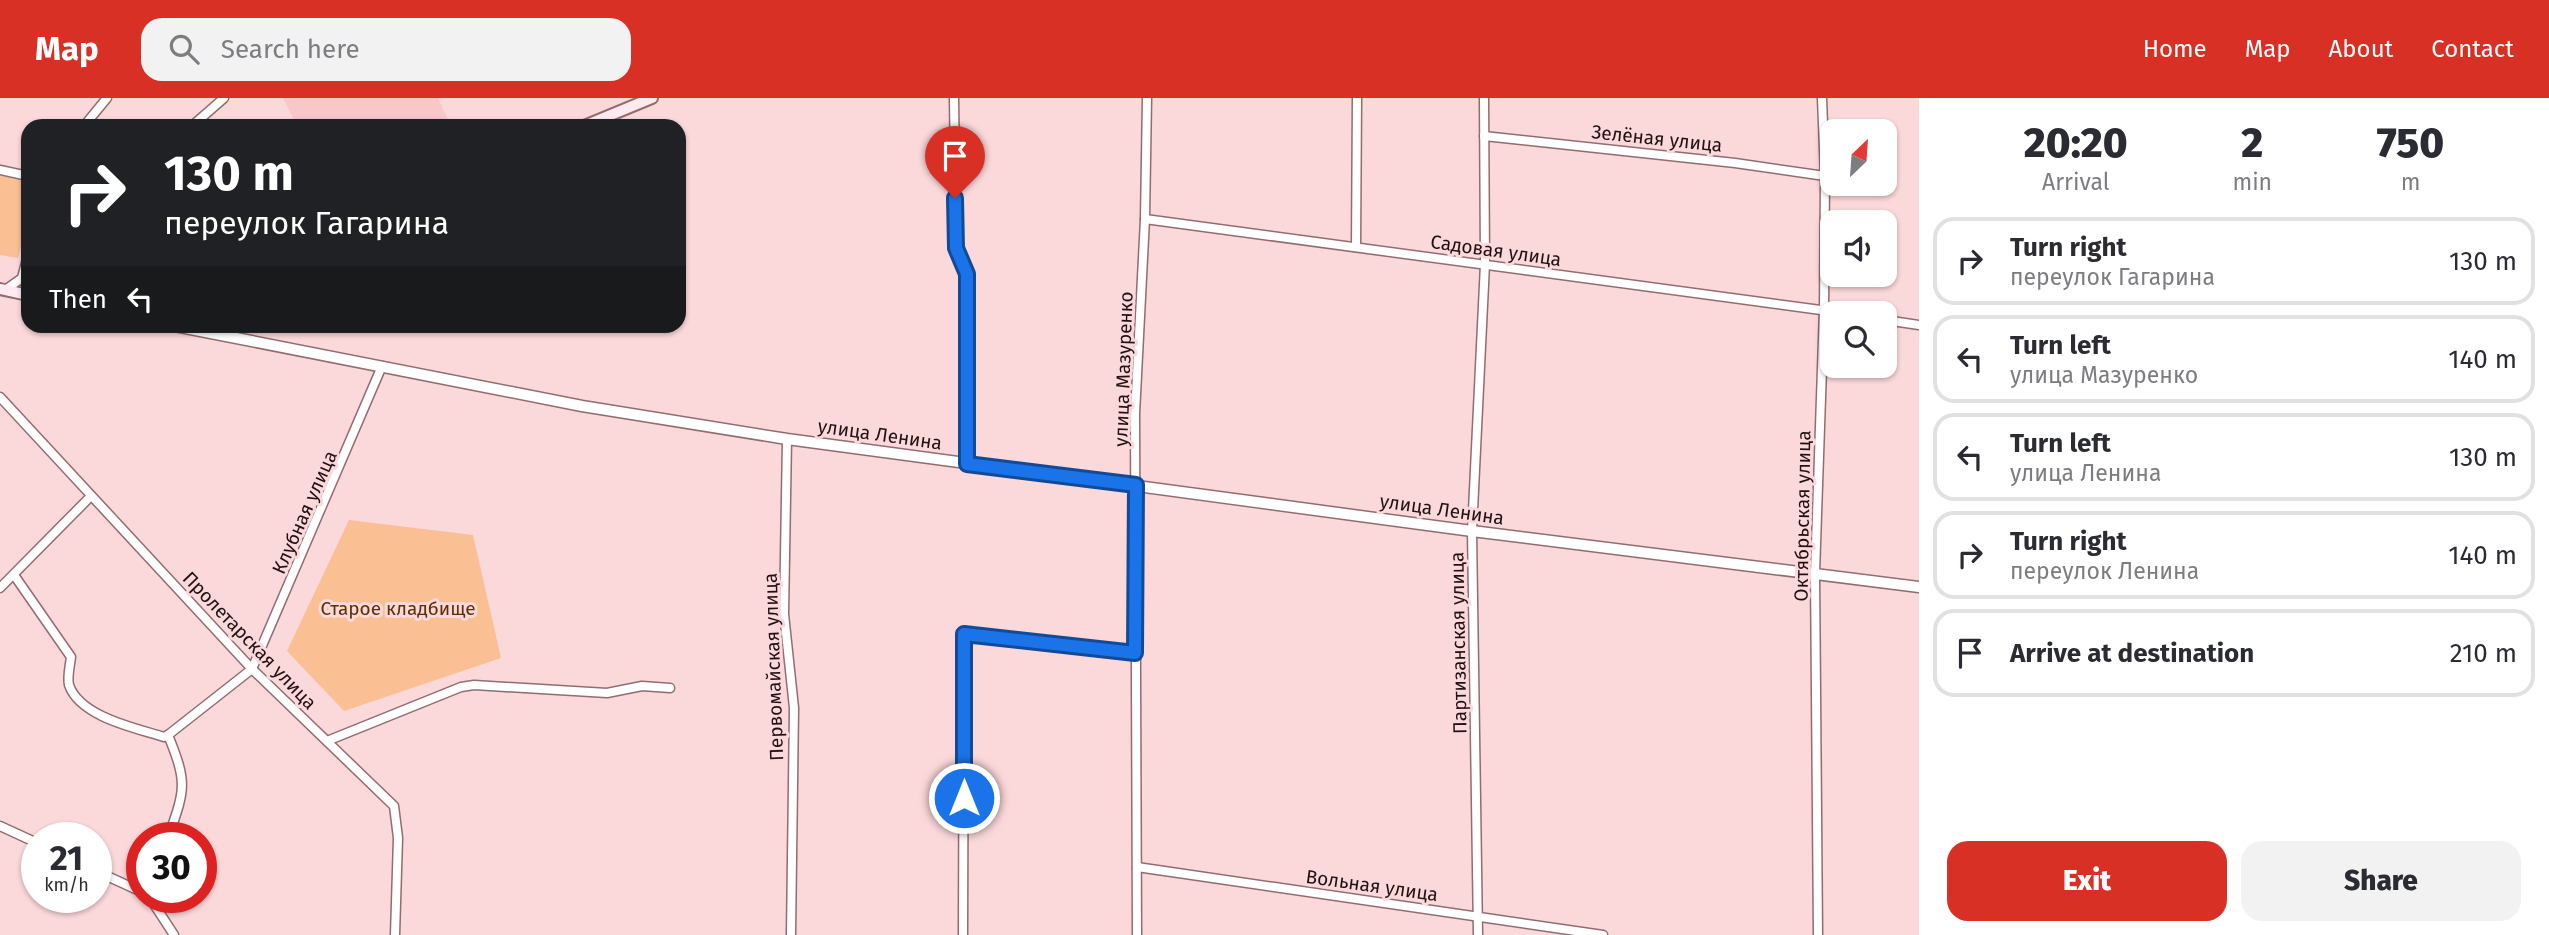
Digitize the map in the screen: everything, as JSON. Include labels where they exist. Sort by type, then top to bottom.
[{"type":"main road","points":[[601,119],[652,98]]},
{"type":"main road","points":[[3,289],[21,293]]},
{"type":"street","points":[[90,119],[107,98]]},
{"type":"street","points":[[200,119],[223,98]]},
{"type":"street","points":[[954,98],[956,248],[967,274],[967,464]]},
{"type":"street","name":"улица Мазуренко","points":[[1137,935],[1135,414],[1145,219],[1147,98]]},
{"type":"street","points":[[1356,247],[1357,98]]},
{"type":"street","name":"Партизанская улица","points":[[1478,935],[1472,531],[1485,264],[1484,98]]},
{"type":"street","name":"Октябрьская улица","points":[[1822,98],[1823,119]]},
{"type":"street","name":"Зелёная улица","points":[[1485,136],[1735,163],[1820,175]]},
{"type":"street","points":[[0,170],[21,174]]},
{"type":"street","name":"Октябрьская улица","points":[[1824,301],[1825,196]]},
{"type":"street","name":"Садовая улица","points":[[1145,219],[1820,309]]},
{"type":"street","points":[[3,289],[21,278]]},
{"type":"street","points":[[1897,322],[1919,325]]},
{"type":"street","name":"улица Ленина","points":[[211,333],[582,406],[787,439],[1472,531],[1919,587]]},
{"type":"street","name":"Клубная улица","points":[[252,669],[382,366]]},
{"type":"street","name":"Октябрьская улица","points":[[1818,935],[1815,573],[1822,378]]},
{"type":"street","name":"Пролетарская улица","points":[[0,397],[252,669],[394,806],[398,838],[395,935]]},
{"type":"street","name":"Первомайская улица","points":[[787,439],[784,614],[794,709],[791,935]]},
{"type":"street","points":[[0,587],[91,496]]},
{"type":"street","points":[[14,575],[71,657],[68,683],[78,701],[97,714],[164,737],[252,669]]},
{"type":"street","points":[[963,935],[964,634],[1135,653]]},
{"type":"street","points":[[327,741],[461,687],[474,685],[607,693],[627,687],[670,688]]},
{"type":"street","points":[[168,735],[182,769],[184,789],[173,822]]},
{"type":"street","points":[[0,826],[21,836]]},
{"type":"street","name":"Вольная улица","points":[[1137,867],[1603,935]]},
{"type":"street","points":[[160,913],[174,935]]},
{"type":"shaded area","points":[[283,98],[438,98],[448,119],[294,119]]},
{"type":"green space","points":[[0,175],[21,179],[21,246],[18,258],[0,255]]},
{"type":"green space","name":"Старое кладбище","points":[[349,520],[473,535],[501,658],[344,711],[287,651]]},
{"type":"route","points":[[955,198],[956,248],[967,274],[967,464],[1136,485],[1137,534],[1135,653],[964,634],[964,798]]}]
